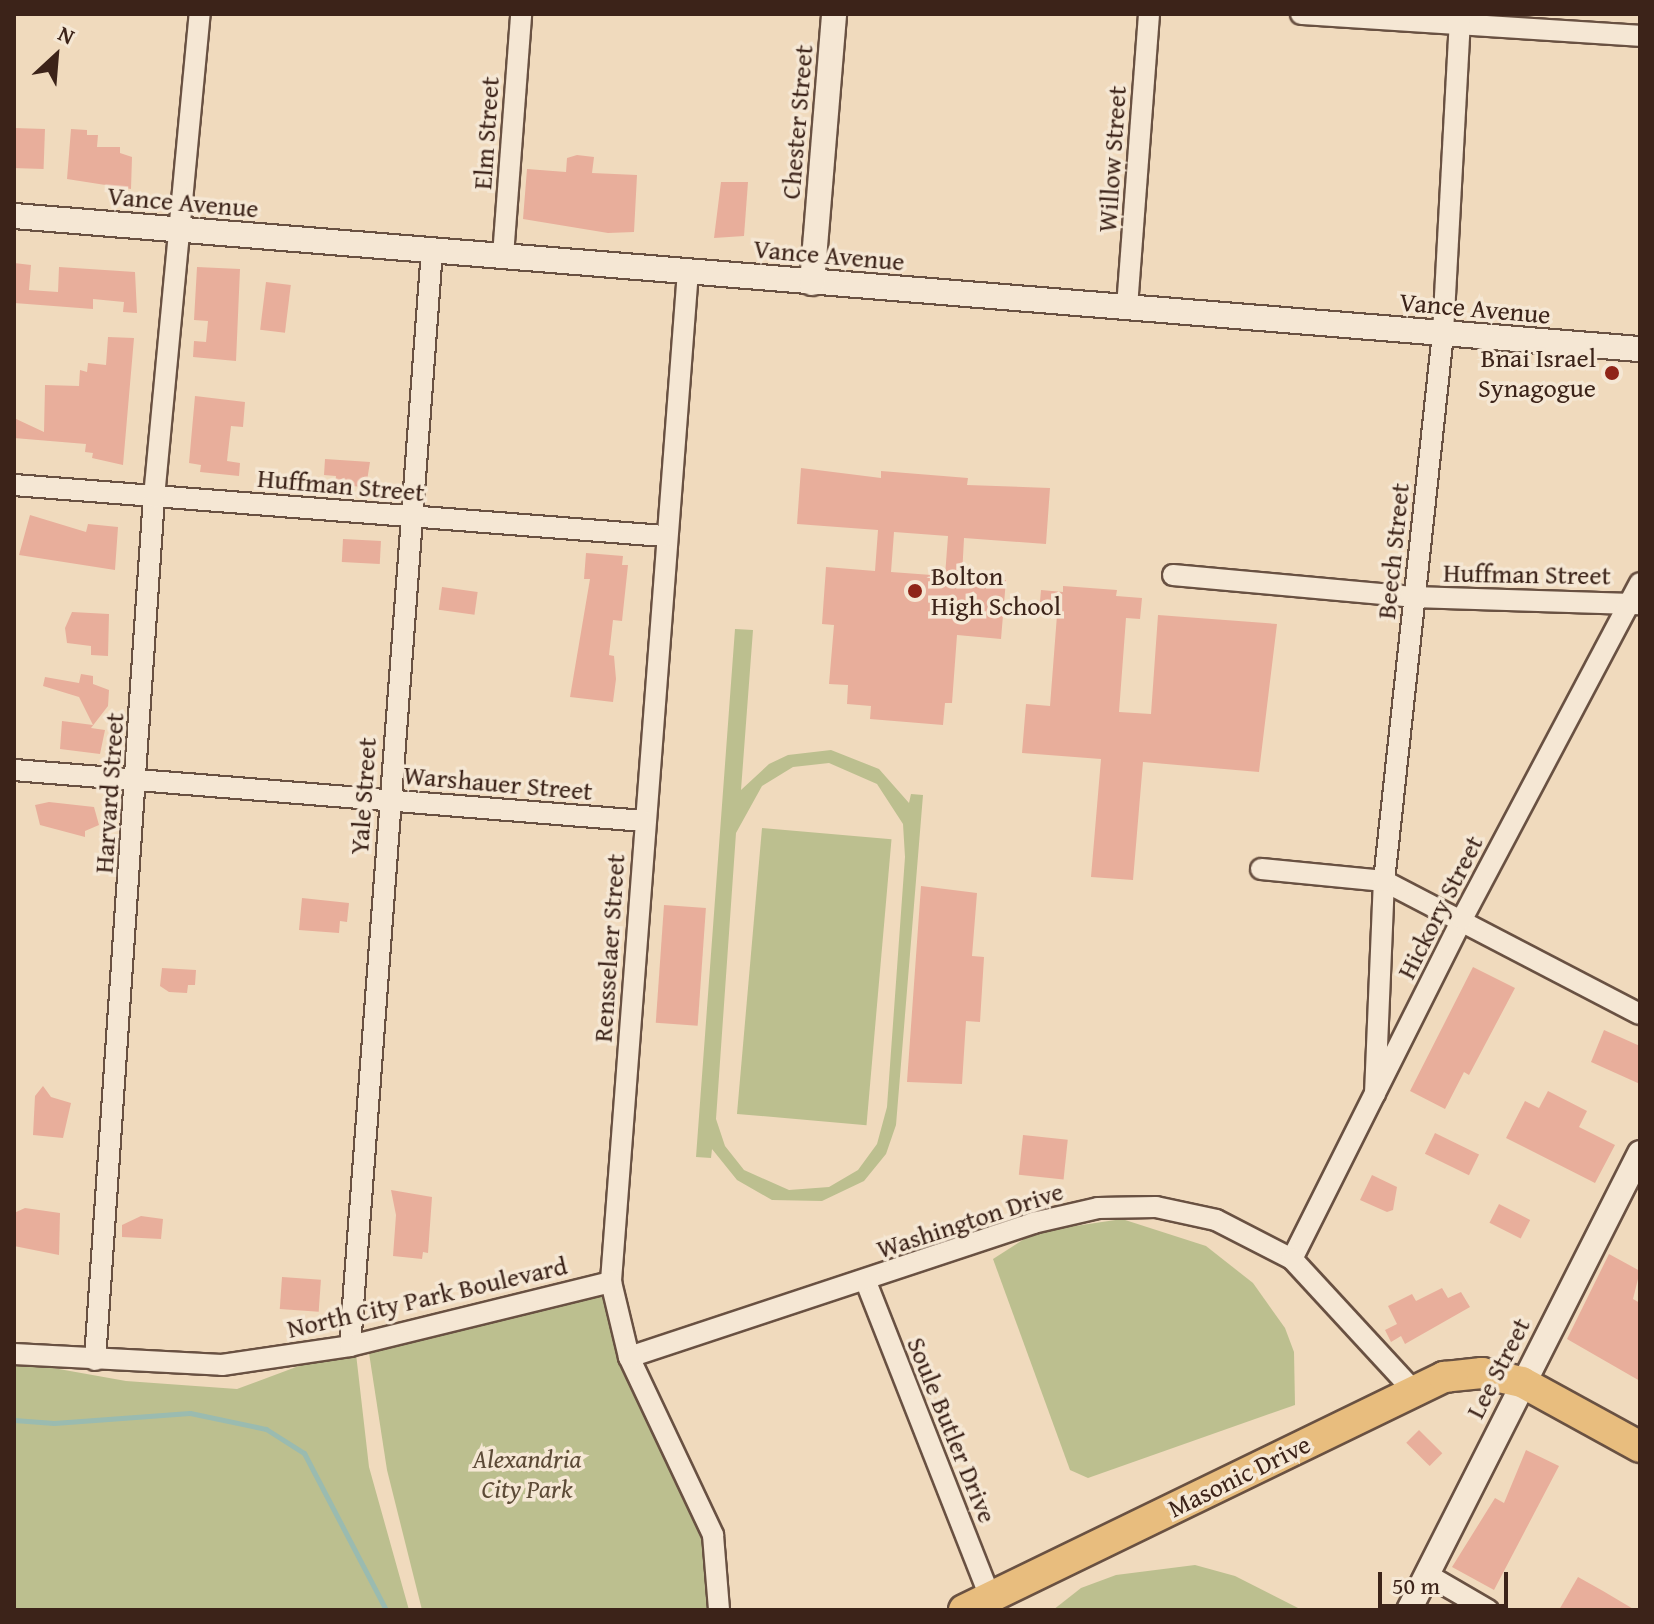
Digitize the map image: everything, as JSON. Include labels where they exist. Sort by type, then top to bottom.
[{"type":"main road","name":"Masonic Drive","points":[[977,1603],[1414,1391],[1456,1375],[1482,1373],[1522,1382],[1640,1447]]},
{"type":"street","name":"Harvard Street","points":[[95,1360],[154,497],[176,229],[200,14]]},
{"type":"street","name":"Elm Street","points":[[503,256],[521,14]]},
{"type":"street","name":"Chester Street","points":[[812,283],[834,14]]},
{"type":"street","name":"Willow Street","points":[[1127,307],[1149,14]]},
{"type":"street","points":[[1301,14],[1460,19],[1640,36]]},
{"type":"street","name":"Beech Street","points":[[1375,1094],[1384,881],[1443,333],[1460,19]]},
{"type":"street","name":"Vance Avenue","points":[[14,216],[1640,349]]},
{"type":"street","name":"Yale Street","points":[[350,1346],[388,800],[432,251]]},
{"type":"street","name":"Rensselaer Street","points":[[688,271],[664,536],[611,1282],[629,1357],[713,1535],[719,1610]]},
{"type":"street","name":"Huffman Street","points":[[14,485],[664,536]]},
{"type":"street","name":"Huffman Street","points":[[1173,575],[1413,597],[1598,606],[1637,596]]},
{"type":"street","name":"Hickory Street","points":[[1292,1259],[1462,919],[1637,596]]},
{"type":"street","name":"Warshauer Street","points":[[14,770],[644,821]]},
{"type":"street","points":[[1261,869],[1384,881],[1640,1014]]},
{"type":"street","name":"Lee Street","points":[[1409,1610],[1640,1153]]},
{"type":"street","name":"Washington Drive","points":[[629,1357],[866,1282],[1033,1223],[1098,1208],[1156,1207],[1216,1220],[1292,1259],[1414,1391]]},
{"type":"street","name":"North City Park Boulevard","points":[[14,1354],[222,1365],[350,1346],[611,1282]]},
{"type":"street","name":"Soule Butler Drive","points":[[866,1282],[977,1603]]},
{"type":"street","points":[[1426,1574],[1488,1610]]},
{"type":"green space","points":[[735,629],[753,630],[741,790],[769,764],[788,755],[831,750],[879,769],[909,803],[911,794],[923,795],[896,1125],[886,1154],[864,1181],[822,1201],[772,1200],[737,1180],[712,1149],[711,1158],[696,1157]],"holes":[[[829,763],[877,784],[903,824],[905,857],[887,1107],[877,1144],[858,1170],[829,1187],[789,1190],[744,1170],[725,1146],[716,1119],[736,833],[762,786],[793,767]]]},
{"type":"green space","points":[[762,828],[892,839],[866,1125],[737,1114]]},
{"type":"green space","points":[[1122,1219],[1206,1246],[1253,1283],[1285,1328],[1294,1352],[1295,1405],[1088,1478],[1070,1470],[993,1259],[1035,1232]]},
{"type":"green space","name":"Alexandria City Park","points":[[604,1292],[706,1536],[714,1610],[422,1610],[387,1470],[369,1353]]},
{"type":"green space","points":[[355,1345],[369,1467],[409,1610],[14,1610],[14,1361],[126,1381],[237,1389]]},
{"type":"green space","points":[[1195,1565],[1235,1576],[1302,1610],[1053,1610],[1081,1588],[1116,1575]]},
{"type":"building","points":[[14,128],[45,129],[44,169],[14,168]]},
{"type":"building","points":[[71,129],[87,130],[87,135],[98,135],[97,147],[120,147],[120,153],[132,157],[131,189],[67,179]]},
{"type":"building","points":[[577,155],[594,157],[592,173],[637,175],[634,232],[608,233],[523,219],[527,169],[566,172],[567,158]]},
{"type":"building","points":[[721,182],[748,182],[744,236],[714,238]]},
{"type":"building","points":[[14,263],[31,265],[29,290],[58,292],[59,267],[135,272],[137,313],[123,312],[124,302],[93,299],[93,309],[14,303]]},
{"type":"building","points":[[197,267],[240,269],[236,361],[193,357],[194,341],[206,342],[208,321],[194,320]]},
{"type":"building","points":[[266,282],[291,285],[285,333],[260,330]]},
{"type":"building","points":[[108,337],[134,338],[123,465],[92,458],[93,453],[85,452],[86,444],[14,438],[14,418],[44,432],[45,385],[79,386],[80,370],[87,372],[88,363],[106,365]]},
{"type":"building","points":[[195,396],[245,402],[243,427],[231,426],[227,461],[240,463],[239,476],[200,472],[201,465],[189,463]]},
{"type":"building","points":[[325,459],[370,462],[366,487],[335,485],[336,476],[324,475]]},
{"type":"building","name":"Bolton High School","points":[[801,468],[881,478],[881,471],[968,478],[967,485],[1050,488],[1046,544],[964,538],[962,576],[1006,580],[1001,639],[957,635],[952,703],[945,703],[943,725],[870,719],[871,706],[847,704],[848,685],[829,684],[834,625],[822,624],[826,567],[875,571],[878,530],[797,524]],"holes":[[[894,532],[948,536],[945,576],[891,572]]]},
{"type":"building","points":[[30,515],[86,532],[88,524],[118,527],[115,570],[19,555]]},
{"type":"building","points":[[343,539],[381,541],[380,564],[342,562]]},
{"type":"building","points":[[586,553],[623,556],[622,565],[628,565],[622,621],[613,620],[609,655],[614,656],[616,679],[613,702],[570,697],[590,579],[584,579]]},
{"type":"building","points":[[1063,586],[1117,590],[1116,596],[1142,598],[1140,619],[1126,618],[1119,712],[1151,714],[1158,615],[1277,624],[1259,772],[1143,762],[1133,880],[1091,877],[1101,759],[1022,753],[1026,704],[1050,706],[1057,615],[1039,613],[1041,590],[1063,592]]},
{"type":"building","points":[[442,587],[478,592],[474,615],[439,610]]},
{"type":"building","points":[[72,612],[109,614],[108,656],[91,655],[91,646],[67,643],[65,628]]},
{"type":"building","points":[[81,674],[93,676],[93,684],[109,690],[108,706],[91,728],[105,730],[100,754],[60,749],[62,721],[93,725],[79,697],[43,686],[45,677],[79,683]]},
{"type":"building","points":[[49,802],[94,807],[99,825],[85,831],[85,837],[40,825],[35,805]]},
{"type":"building","points":[[921,886],[977,893],[972,956],[984,957],[980,1022],[966,1021],[962,1084],[907,1082]]},
{"type":"building","points":[[302,898],[349,903],[347,922],[340,921],[339,933],[299,930]]},
{"type":"building","points":[[664,905],[706,908],[698,1026],[656,1023]]},
{"type":"building","points":[[1473,967],[1515,988],[1469,1075],[1464,1072],[1445,1109],[1410,1091]]},
{"type":"building","points":[[162,968],[196,970],[195,985],[188,985],[187,993],[169,992],[160,986]]},
{"type":"building","points":[[1604,1030],[1640,1046],[1640,1084],[1591,1062]]},
{"type":"building","points":[[43,1086],[51,1097],[71,1103],[63,1138],[33,1135],[35,1096]]},
{"type":"building","points":[[1548,1091],[1587,1111],[1579,1127],[1615,1145],[1595,1183],[1506,1138],[1525,1101],[1539,1108]]},
{"type":"building","points":[[1435,1133],[1479,1154],[1469,1175],[1425,1154]]},
{"type":"building","points":[[1023,1135],[1068,1140],[1064,1179],[1019,1175]]},
{"type":"building","points":[[1372,1175],[1397,1187],[1393,1210],[1387,1212],[1360,1200]]},
{"type":"building","points":[[391,1190],[432,1197],[428,1253],[423,1252],[422,1259],[393,1256],[396,1215]]},
{"type":"building","points":[[1499,1204],[1530,1220],[1521,1239],[1489,1223]]},
{"type":"building","points":[[25,1208],[60,1213],[59,1255],[14,1246],[14,1213]]},
{"type":"building","points":[[141,1216],[163,1219],[161,1239],[122,1237],[122,1225]]},
{"type":"building","points":[[1609,1254],[1640,1271],[1633,1299],[1640,1303],[1640,1381],[1567,1339]]},
{"type":"building","points":[[282,1277],[321,1280],[319,1312],[280,1309]]},
{"type":"building","points":[[1442,1288],[1448,1298],[1461,1292],[1470,1307],[1405,1344],[1401,1336],[1391,1342],[1385,1330],[1397,1324],[1388,1306],[1412,1294],[1416,1301]]},
{"type":"building","points":[[1419,1430],[1442,1453],[1430,1466],[1406,1443]]},
{"type":"building","points":[[1526,1450],[1559,1466],[1494,1590],[1452,1567],[1495,1498],[1504,1503]]},
{"type":"building","points":[[1578,1577],[1603,1591],[1635,1610],[1559,1610]]},
{"type":"waterway","points":[[14,1420],[54,1423],[190,1413],[266,1429],[304,1453],[386,1610]]},
{"type":"place","name":"Bnai Israel Synagogue","points":[[1612,373]]},
{"type":"place","name":"Bolton High School","points":[[915,591]]}]
